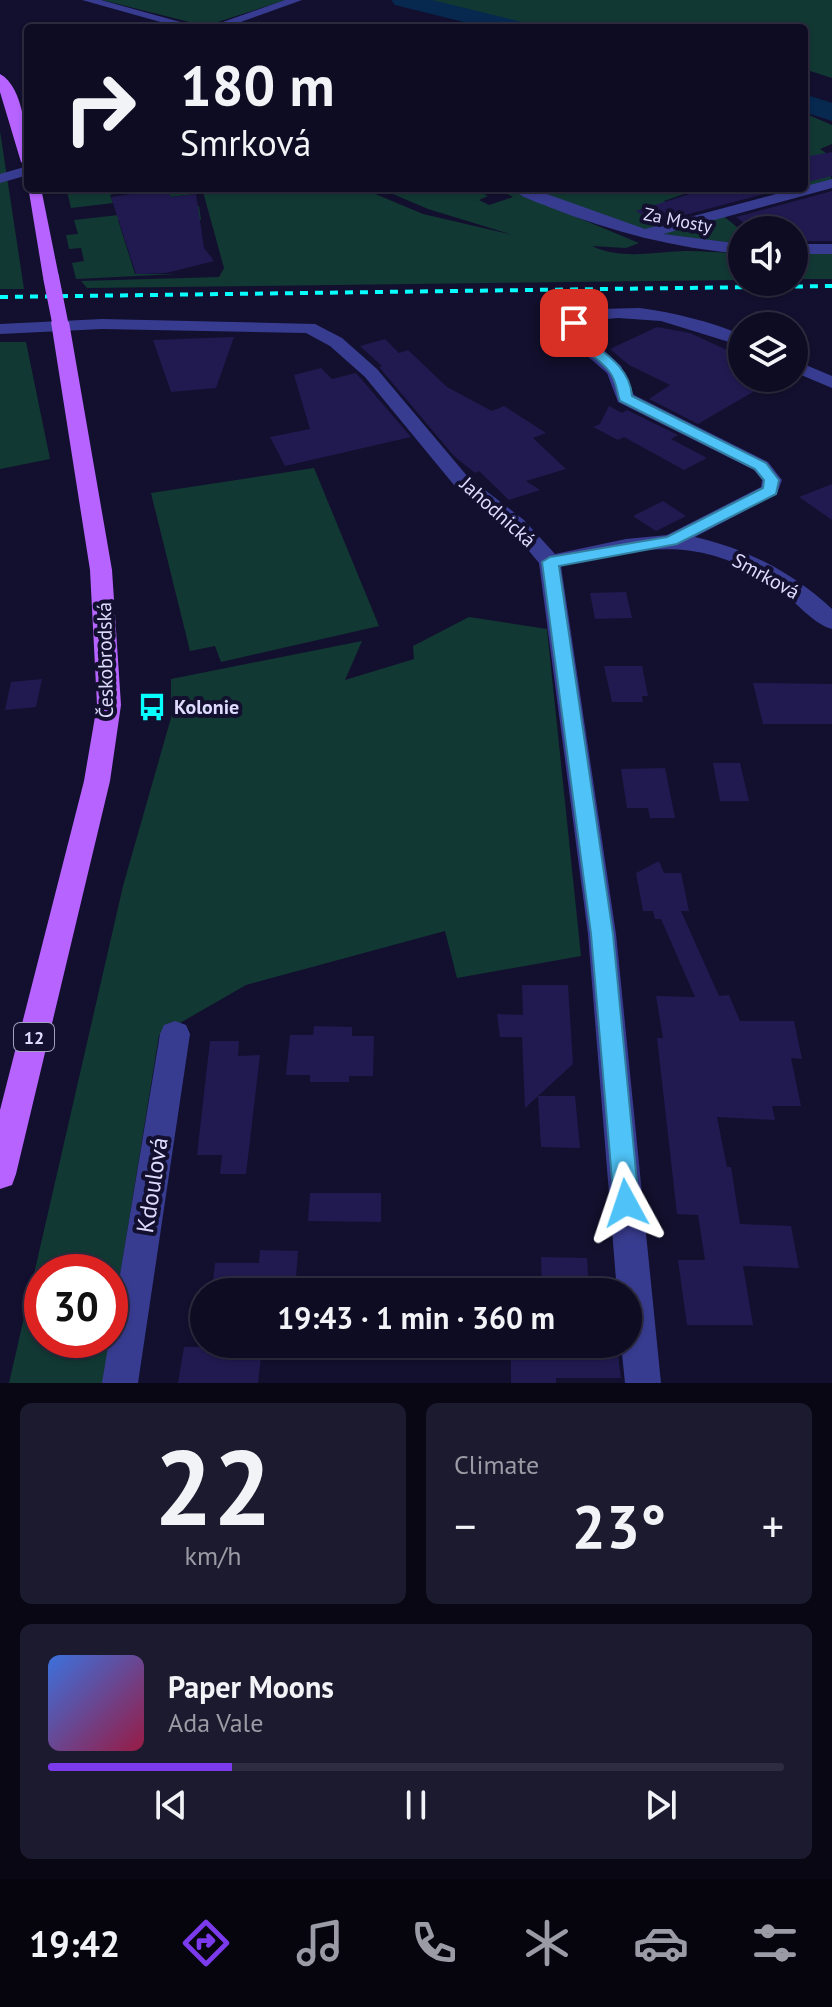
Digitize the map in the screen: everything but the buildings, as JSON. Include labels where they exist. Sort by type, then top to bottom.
[{"type":"main road","points":[[0,78],[14,108],[24,147]]},
{"type":"main road","name":"Českobrodská","points":[[0,1174],[97,781],[109,705],[101,570],[35,192]]},
{"type":"street","points":[[88,0],[181,24]]},
{"type":"street","points":[[224,24],[296,0]]},
{"type":"street","points":[[0,179],[24,171]]},
{"type":"street","points":[[808,190],[832,183]]},
{"type":"street","name":"Za Mosty","points":[[529,192],[642,235],[690,246],[728,248]]},
{"type":"street","points":[[642,235],[799,192]]},
{"type":"street","points":[[808,249],[832,249]]},
{"type":"street","points":[[671,541],[770,490],[772,480],[761,466],[625,398],[624,383],[613,366],[577,338],[574,323],[577,317],[620,313],[728,335]]},
{"type":"street","name":"Jahodnická","points":[[0,329],[60,323],[309,328],[336,342],[371,373],[461,481],[517,524],[550,562],[602,934],[643,1383]]},
{"type":"street","points":[[808,372],[832,383]]},
{"type":"street","name":"Smrková","points":[[550,562],[671,541],[715,549],[746,560],[812,602],[832,622]]},
{"type":"street","name":"Kdoulová","points":[[120,1383],[175,1034]]},
{"type":"green space","points":[[102,0],[286,0],[211,24],[197,24]]},
{"type":"green space","points":[[412,0],[832,0],[832,78],[808,70],[808,24],[509,24]]},
{"type":"green space","points":[[808,115],[832,125],[832,144],[820,149],[826,153],[832,181],[808,187]]},
{"type":"green space","points":[[0,131],[24,289],[0,289]]},
{"type":"green space","points":[[67,192],[121,192],[110,195],[113,203],[71,208]]},
{"type":"green space","points":[[168,192],[197,194],[161,198],[170,195]]},
{"type":"green space","points":[[203,192],[371,192],[423,214],[513,235],[428,209],[388,192],[480,192],[488,196],[479,200],[489,205],[513,197],[504,192],[517,192],[639,243],[626,248],[592,246],[603,250],[626,254],[728,253],[728,280],[87,288],[81,281],[219,277],[224,268]]},
{"type":"green space","points":[[539,192],[690,192],[664,201],[692,219],[645,231]]},
{"type":"green space","points":[[199,206],[201,220],[150,226],[147,216],[118,220],[135,274],[177,274],[76,279],[72,263],[84,261],[81,248],[69,249],[66,235],[78,234],[74,220]]},
{"type":"green space","points":[[722,215],[728,220],[728,242],[655,234]]},
{"type":"green space","points":[[808,253],[832,254],[832,279],[808,279]]},
{"type":"green space","points":[[0,342],[26,342],[50,459],[0,469]]},
{"type":"green space","points":[[314,468],[379,626],[221,662],[215,646],[190,651],[151,493]]},
{"type":"green space","points":[[469,617],[547,629],[581,956],[457,978],[445,931],[246,985],[159,1035],[124,1254],[39,1254],[123,886],[171,718],[171,679],[362,641],[345,680],[414,659],[413,646]]},
{"type":"green space","points":[[24,1318],[24,1358],[107,1358],[103,1383],[9,1383]]},
{"type":"waterway","points":[[403,0],[501,24]]},
{"type":"waterway","points":[[808,104],[832,113]]},
{"type":"railway","points":[[0,297],[832,286]]},
{"type":"place","name":"Kolonie","points":[[152,707]]},
{"type":"route","points":[[574,323],[577,338],[613,366],[624,383],[625,398],[761,466],[772,480],[770,490],[671,541],[550,562],[602,934],[626,1203]]}]
